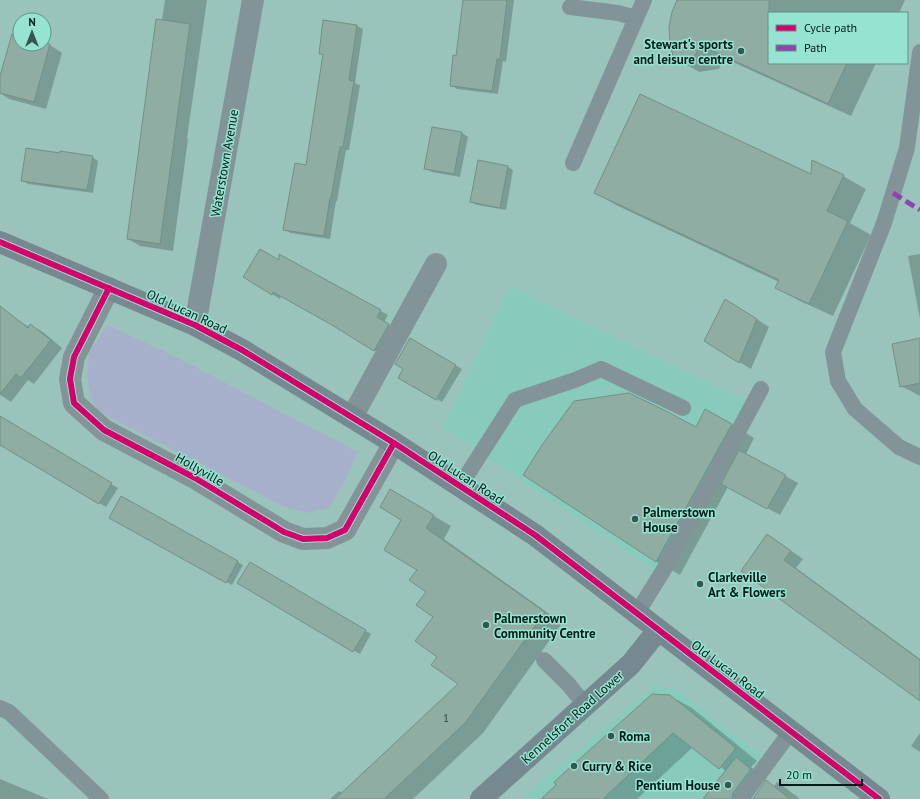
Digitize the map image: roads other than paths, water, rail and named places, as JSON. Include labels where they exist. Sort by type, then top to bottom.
[{"type":"street","name":"Waterstown Avenue","points":[[195,325],[253,0]]},
{"type":"street","name":"Old Lucan Road","points":[[0,242],[195,325],[242,350],[394,443],[535,535],[879,799]]},
{"type":"street","points":[[352,417],[436,264]]},
{"type":"street","name":"Hollyville","points":[[109,288],[74,357],[70,379],[74,403],[104,430],[195,478],[284,532],[303,539],[327,538],[345,530],[394,443]]},
{"type":"street","name":"Kennelsfort Road Lower","points":[[481,799],[631,664],[658,630]]},
{"type":"lane","points":[[573,163],[644,0]]},
{"type":"lane","points":[[570,8],[618,13],[636,18]]},
{"type":"lane","points":[[920,52],[907,148],[884,223],[833,352],[838,381],[855,409],[899,447],[920,457]]},
{"type":"lane","points":[[460,486],[515,400],[575,380],[601,369],[683,408]]},
{"type":"lane","points":[[637,613],[663,571],[761,389]]},
{"type":"lane","points":[[544,660],[569,685],[585,705]]},
{"type":"lane","points":[[0,708],[9,712],[101,799]]},
{"type":"lane","points":[[741,799],[791,732]]},
{"type":"place","name":"Stewart's sports and leisure centre","points":[[741,51]]},
{"type":"place","name":"Palmerstown House","points":[[635,519]]},
{"type":"place","name":"Clarkeville Art & Flowers","points":[[700,584]]},
{"type":"place","name":"Palmerstown Community Centre","points":[[486,625]]},
{"type":"place","name":"Roma","points":[[611,736]]},
{"type":"place","name":"Curry & Rice","points":[[574,766]]},
{"type":"place","name":"Pentium House","points":[[728,785]]}]
